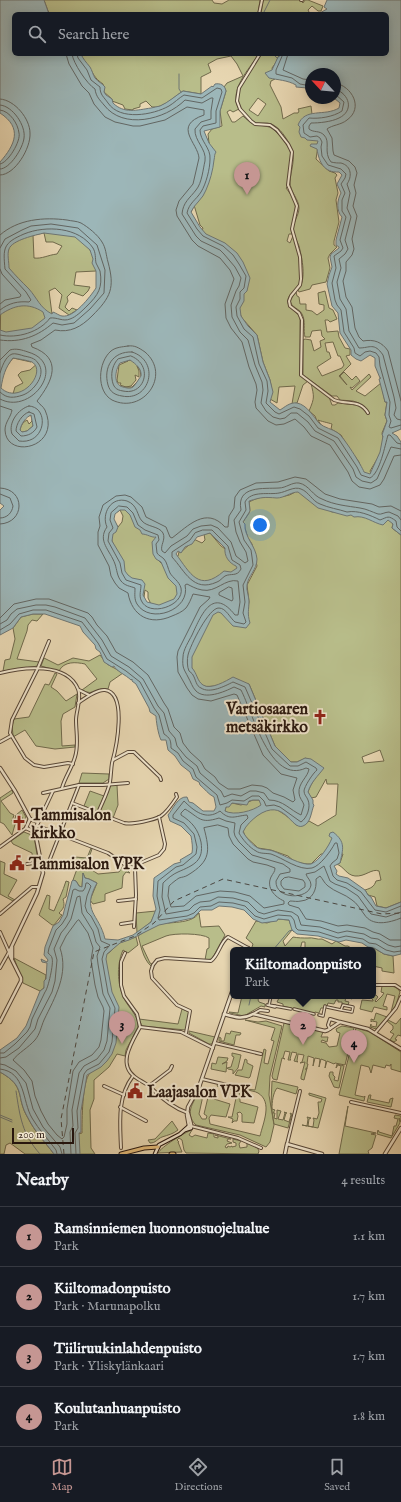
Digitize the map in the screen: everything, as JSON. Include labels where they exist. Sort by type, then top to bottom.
[{"type":"main road","points":[[121,1154],[144,1148],[158,1147]]},
{"type":"street","points":[[259,12],[262,0]]},
{"type":"street","points":[[259,56],[239,88],[237,101],[240,109],[255,124],[274,127],[286,141],[292,152],[288,185],[298,206],[292,229],[300,257],[301,280],[300,285],[289,301],[290,306],[299,313],[302,320],[301,375],[334,400],[355,403],[364,408],[368,413]]},
{"type":"street","points":[[49,641],[38,668],[12,720],[10,728],[11,736],[25,758],[34,765],[44,767],[68,763],[73,764]]},
{"type":"street","points":[[0,673],[38,668],[49,669],[62,674],[73,682],[79,690],[90,696]]},
{"type":"street","points":[[62,788],[73,764],[77,750],[76,717],[80,694],[79,690]]},
{"type":"street","points":[[78,703],[99,691],[104,690],[111,692],[115,697],[119,722],[109,784],[98,813]]},
{"type":"street","points":[[0,742],[11,736]]},
{"type":"street","points":[[113,760],[128,752],[134,752],[161,780]]},
{"type":"street","points":[[0,768],[15,791],[30,819],[60,834],[108,853],[124,865],[135,868]]},
{"type":"street","points":[[43,793],[79,784],[128,783]]},
{"type":"street","points":[[41,868],[47,866],[48,864],[79,784]]},
{"type":"street","points":[[0,968],[10,952],[35,895],[42,875],[35,832],[53,790]]},
{"type":"street","points":[[72,803],[130,824],[159,817],[173,803],[177,796],[176,794]]},
{"type":"street","points":[[134,927],[136,898],[135,868],[140,863],[159,855],[164,849],[165,844],[159,817]]},
{"type":"street","points":[[0,847],[26,828],[30,819]]},
{"type":"street","points":[[26,828],[35,832]]},
{"type":"street","points":[[27,864],[40,862]]},
{"type":"street","points":[[48,864],[75,864]]},
{"type":"street","points":[[0,914],[32,887],[38,887]]},
{"type":"street","points":[[118,901],[136,898]]},
{"type":"street","points":[[121,924],[134,922]]},
{"type":"street","points":[[0,932],[21,980],[0,1022]]},
{"type":"street","points":[[186,1033],[190,1011],[177,1005],[154,981],[151,976],[152,967],[156,961],[163,958],[211,961],[226,937],[232,937],[245,947]]},
{"type":"street","points":[[125,953],[121,962],[121,985],[124,996],[137,1014],[140,1028],[128,1049],[126,1056],[127,1065],[133,1076],[149,1086],[165,1101],[188,1113]]},
{"type":"street","points":[[376,985],[395,985],[401,988]]},
{"type":"street","points":[[191,1127],[188,1113],[189,1105],[198,1090],[230,997]]},
{"type":"street","points":[[375,1033],[396,1008],[401,997]]},
{"type":"street","points":[[269,999],[268,1005],[290,1008]]},
{"type":"street","points":[[267,1005],[275,1006]]},
{"type":"street","points":[[319,1015],[323,1016],[326,1006],[341,1010],[352,1012],[353,1007],[343,1005],[341,1010]]},
{"type":"street","points":[[224,1014],[242,1018],[261,1010],[268,1011]]},
{"type":"street","points":[[296,1013],[295,1010],[314,1014]]},
{"type":"street","points":[[253,1014],[324,1031],[340,1022]]},
{"type":"street","points":[[330,1029],[328,1025],[330,1019],[366,1028],[401,1049]]},
{"type":"street","points":[[140,1028],[186,1033],[213,1048]]},
{"type":"street","points":[[215,1043],[261,1054]]},
{"type":"street","points":[[149,1086],[170,1070],[172,1066]]},
{"type":"street","points":[[122,1148],[120,1107],[133,1076]]},
{"type":"street","points":[[202,1079],[235,1087],[241,1090]]},
{"type":"street","points":[[104,1086],[124,1095]]},
{"type":"street","points":[[285,1154],[300,1091]]},
{"type":"street","points":[[351,1102],[401,1113]]},
{"type":"street","points":[[120,1107],[146,1121]]},
{"type":"street","points":[[155,1154],[158,1147],[163,1143],[191,1127],[248,1141],[261,1148]]},
{"type":"street","points":[[385,1154],[401,1128]]},
{"type":"street","points":[[287,1144],[322,1154]]},
{"type":"green space","points":[[44,0],[212,0],[214,3],[222,4],[229,0],[260,0],[258,12],[48,11]]},
{"type":"green space","points":[[263,0],[300,0],[303,3],[305,0],[308,0],[323,6],[321,11],[318,11],[312,6],[308,10],[309,12],[261,12]]},
{"type":"green space","points":[[78,56],[231,56],[217,59],[208,64],[211,72],[201,77],[201,94],[183,91],[169,102],[160,106],[152,107],[146,101],[140,104],[140,107],[133,110],[125,109],[123,105],[112,101],[112,99],[104,92],[103,84],[96,78],[87,64]]},
{"type":"green space","points":[[231,56],[258,56],[245,73],[238,88],[236,102],[239,109],[233,112],[230,110],[227,112],[232,122],[235,122],[243,116],[254,124],[272,128],[282,138],[290,150],[291,157],[286,188],[295,203],[295,211],[292,234],[289,234],[287,241],[290,243],[293,236],[300,261],[301,275],[298,286],[289,296],[288,303],[300,318],[300,374],[308,381],[303,385],[297,403],[292,404],[295,386],[279,387],[277,403],[270,399],[272,391],[270,380],[263,362],[257,335],[242,318],[202,231],[203,228],[200,225],[194,205],[191,212],[205,135],[209,143],[208,134],[212,129],[222,126],[220,111],[226,91],[224,87],[227,83],[243,76]]},
{"type":"green space","points":[[260,56],[279,56],[272,68],[275,79],[271,81],[270,85],[281,107],[283,119],[294,113],[298,113],[298,109],[311,106],[319,140],[316,159],[329,171],[337,175],[335,178],[338,193],[336,200],[339,222],[334,245],[337,247],[328,258],[330,268],[326,282],[312,285],[310,289],[299,292],[298,290],[301,286],[303,269],[299,246],[293,232],[299,205],[290,186],[293,150],[280,130],[269,123],[256,123],[244,113],[240,107],[238,94],[250,70]],"holes":[[[258,98],[266,104],[258,116],[249,110]]]},
{"type":"green space","points":[[76,232],[93,254],[97,270],[76,272],[74,285],[90,287],[83,296],[72,292],[67,297],[68,301],[65,307],[69,311],[72,308],[77,310],[69,315],[59,308],[62,295],[55,288],[49,291],[52,314],[31,362],[13,358],[4,372],[0,368],[1,272],[13,233]],"holes":[[[44,233],[46,242],[53,242],[62,246],[57,254],[34,258],[33,235]]]},
{"type":"green space","points":[[325,291],[329,308],[333,310],[337,319],[330,322],[325,320],[327,332],[338,331],[339,337],[345,348],[350,349],[350,355],[346,356],[351,364],[339,376],[347,385],[340,376],[344,372],[352,380],[356,376],[360,381],[352,388],[350,387],[352,390],[369,374],[371,377],[356,391],[365,396],[381,383],[385,402],[387,402],[385,415],[387,421],[382,433],[385,446],[370,471],[371,474],[364,477],[359,462],[354,455],[354,457],[341,435],[331,429],[332,424],[318,420],[321,425],[319,426],[315,416],[309,411],[313,397],[311,383],[329,397],[332,405],[338,403],[357,405],[359,403],[340,400],[337,396],[332,396],[303,375],[303,340],[311,340],[314,351],[321,347],[320,341],[325,339],[322,336],[321,330],[312,331],[310,337],[305,337],[304,323],[301,312],[292,305],[290,300],[296,292],[297,296],[299,297],[300,304],[306,304],[306,310],[312,311],[317,315],[324,310],[324,305],[319,304],[318,293]],"holes":[[[333,342],[338,356],[340,356],[344,365],[342,368],[322,376],[317,367],[331,358],[329,352],[327,352],[325,343]]]},
{"type":"green space","points":[[151,358],[141,376],[140,370],[137,366],[139,377],[135,375],[136,380],[131,386],[126,387],[120,385],[121,383],[118,383],[117,380],[119,365],[128,361],[123,361]]},
{"type":"green space","points":[[39,362],[33,426],[27,431],[22,432],[20,430],[23,423],[27,420],[29,424],[32,421],[31,415],[26,417],[10,394],[13,394],[15,387],[23,383],[18,375],[21,372],[30,370]]},
{"type":"green space","points":[[139,380],[143,397],[119,387],[132,387]]},
{"type":"green space","points":[[297,490],[332,512],[384,511],[393,524],[392,528],[401,535],[401,902],[386,908],[377,906],[375,897],[368,895],[365,890],[372,887],[376,881],[381,880],[379,871],[376,870],[359,876],[352,875],[336,864],[340,863],[343,854],[321,854],[311,864],[307,864],[295,862],[288,856],[271,850],[258,848],[245,836],[237,814],[228,813],[225,811],[226,807],[232,803],[241,805],[253,800],[266,800],[296,825],[306,824],[309,821],[318,826],[336,815],[338,784],[327,784],[326,779],[316,797],[311,798],[308,792],[311,784],[320,773],[306,758],[297,762],[291,762],[275,746],[249,684],[200,687],[166,608],[151,604],[148,598],[148,592],[145,590],[144,597],[125,575],[112,541],[108,524],[114,521],[118,527],[122,522],[123,516],[120,510],[117,512],[118,503],[202,543],[205,540],[204,534],[210,533],[221,546],[231,553],[245,582],[247,613],[249,602],[247,585],[257,566],[252,544],[248,538],[243,522],[250,511],[249,502],[257,498],[285,496]],"holes":[[[190,544],[179,552],[178,556],[163,565],[158,560]],[[380,750],[384,761],[364,763],[362,757]]]},
{"type":"green space","points":[[33,614],[43,614],[37,621],[32,620],[28,625],[17,659],[39,662],[38,666],[3,671],[5,660],[10,659],[15,639],[13,628],[21,617]]},
{"type":"green space","points":[[100,655],[107,664],[123,673],[110,682],[108,689],[100,689],[90,693],[82,690],[97,679],[85,664],[67,664],[64,665],[59,671],[41,666],[44,658],[58,665],[73,658],[89,661]]},
{"type":"green space","points":[[55,673],[57,674],[51,687],[66,701],[77,694],[75,707],[63,714],[61,721],[62,746],[75,745],[75,747],[55,749],[36,746],[25,730],[13,737],[12,726],[14,719],[29,717],[45,684],[49,685]]},
{"type":"green space","points":[[82,773],[109,774],[109,779],[103,783],[79,783]]},
{"type":"green space","points":[[112,785],[117,785],[118,805],[113,818],[99,812],[109,788]]},
{"type":"green space","points":[[12,790],[13,793],[1,801],[10,813],[14,815],[12,821],[14,822],[16,815],[22,810],[26,817],[24,821],[20,814],[17,818],[12,835],[4,824],[0,822],[0,798]]},
{"type":"green space","points":[[90,791],[104,796],[98,812],[84,806]]},
{"type":"green space","points":[[24,832],[34,836],[38,861],[33,862],[32,853],[13,844],[11,841]]},
{"type":"green space","points":[[91,848],[92,849],[86,866],[98,874],[119,872],[123,866],[130,873],[126,872],[123,876],[122,888],[105,894],[105,901],[93,904],[90,900],[97,883],[85,878],[83,873],[82,887],[80,887],[76,881],[73,880],[78,866],[76,866],[77,862],[74,860],[75,857],[87,858]]},
{"type":"green space","points":[[0,861],[5,863],[4,874],[17,880],[8,896],[15,900],[13,901],[0,894]]},
{"type":"green space","points":[[66,881],[69,882],[66,897],[63,899],[64,907],[59,913],[62,915],[54,925],[52,925],[39,915],[47,895],[50,896],[49,909],[54,911]]},
{"type":"green space","points":[[156,911],[151,922],[137,933],[136,913]]},
{"type":"green space","points":[[199,913],[201,927],[219,926],[225,935],[212,959],[205,960],[207,949],[209,948],[209,938],[194,934],[175,934],[142,946],[150,963],[152,964],[151,966],[144,956],[138,936],[157,925],[185,921],[195,917]]},
{"type":"green space","points":[[277,919],[289,920],[294,932],[292,930],[283,941],[285,946],[293,937],[322,939],[332,944],[336,941],[350,947],[305,947],[305,942],[302,942],[301,947],[252,947],[253,944],[246,938],[256,921],[267,923]]},
{"type":"green space","points":[[136,937],[138,945],[128,953],[123,950],[119,963],[118,976],[123,996],[136,1017],[138,1027],[126,1050],[125,1056],[117,1054],[109,1067],[94,1080],[94,1099],[90,1110],[91,1148],[95,1154],[78,1154],[78,1134],[82,1133],[82,1111],[85,1084],[90,1073],[99,959],[110,952],[119,943]]},
{"type":"green space","points":[[376,949],[384,954],[393,956],[394,973],[382,971],[382,968],[376,967]]},
{"type":"green space","points":[[14,958],[46,975],[44,988],[40,991],[23,983]]},
{"type":"green space","points":[[382,986],[390,986],[397,988],[400,992],[396,1005],[391,1012],[395,996],[387,994],[383,1006],[387,1007],[387,1010],[374,1007],[372,1012],[360,1009],[362,1000],[373,1001],[372,999],[376,999],[376,995],[378,997],[375,1001],[376,1002],[384,993],[381,992]]},
{"type":"green space","points":[[241,999],[258,999],[259,1002],[265,1004],[265,1007],[261,1006],[244,1016],[229,1012],[238,1013]]},
{"type":"green space","points":[[278,999],[346,999],[345,1001],[349,1002],[348,1005],[342,1004],[342,1002],[338,1002],[338,1000],[336,1000],[334,1004],[328,1003],[327,1006],[321,1008],[319,1013],[315,1012],[314,1014],[283,1006],[283,1004],[277,1002]]},
{"type":"green space","points":[[182,1009],[189,1012],[186,1030],[142,1026],[139,1019],[178,1024]]},
{"type":"green space","points":[[376,1013],[387,1017],[376,1029],[370,1027],[371,1024],[371,1026],[376,1027],[377,1022],[371,1022],[371,1019],[374,1020]]},
{"type":"green space","points":[[401,1018],[401,1036],[398,1035],[395,1039],[397,1040],[394,1042],[390,1040],[394,1034],[390,1032],[393,1029],[393,1026],[387,1021],[388,1020],[396,1024]]},
{"type":"green space","points":[[245,1020],[258,1022],[266,1021],[282,1026],[270,1076],[269,1095],[274,1125],[270,1142],[266,1147],[240,1135],[196,1125],[190,1116],[193,1102],[201,1089],[204,1091],[199,1114],[202,1119],[206,1119],[207,1116],[204,1114],[209,1093],[214,1093],[214,1099],[230,1104],[226,1117],[211,1115],[209,1118],[210,1124],[260,1136],[266,1113],[265,1102],[263,1097],[258,1093],[246,1089],[255,1090],[264,1049],[266,1050],[264,1063],[268,1064],[274,1041],[271,1040],[275,1028]]},
{"type":"green space","points":[[284,1023],[323,1032],[321,1037],[328,1037],[327,1042],[322,1040],[321,1042],[326,1043],[329,1047],[337,1046],[340,1033],[337,1032],[336,1029],[342,1026],[354,1028],[345,1065],[334,1064],[327,1061],[325,1068],[326,1061],[321,1059],[319,1067],[320,1059],[315,1058],[313,1066],[314,1058],[308,1056],[308,1064],[307,1068],[304,1080],[301,1079],[301,1077],[305,1062],[300,1063],[302,1062],[304,1055],[298,1054],[298,1062],[294,1061],[297,1053],[292,1052],[291,1060],[288,1060],[290,1052],[285,1051],[283,1058],[285,1059],[282,1058],[277,1080],[273,1079],[272,1076]]},
{"type":"green space","points":[[356,1028],[370,1032],[401,1052],[401,1072],[391,1069],[391,1064],[390,1066],[386,1065],[385,1068],[373,1065],[371,1073],[369,1067],[361,1065],[355,1095],[365,1096],[364,1101],[339,1095]]},
{"type":"green space","points":[[189,1031],[215,1037],[212,1044],[209,1044],[189,1033]]},
{"type":"green space","points":[[231,1031],[241,1033],[240,1035],[236,1035],[234,1045],[219,1041],[219,1037],[221,1038],[221,1041],[224,1041],[226,1033],[230,1034]]},
{"type":"green space","points":[[232,1053],[241,1055],[238,1068],[233,1074],[233,1070],[227,1068],[231,1067],[234,1057],[232,1056]]},
{"type":"green space","points":[[218,1057],[228,1058],[227,1061],[222,1064],[227,1062],[226,1072],[211,1069],[212,1063],[216,1064]]},
{"type":"green space","points":[[245,1059],[247,1060],[247,1063],[253,1066],[249,1078],[235,1075],[238,1070],[242,1070]]},
{"type":"green space","points":[[337,1064],[344,1066],[339,1088],[334,1087],[329,1076],[330,1072],[333,1072],[335,1077],[334,1080],[338,1081],[341,1066],[338,1065],[336,1068]]},
{"type":"green space","points":[[0,1072],[14,1083],[19,1093],[24,1111],[37,1132],[54,1154],[25,1154],[10,1143],[6,1145],[4,1154],[0,1154]]},
{"type":"green space","points":[[272,1081],[298,1087],[296,1094],[277,1088],[274,1095],[272,1109],[275,1110],[273,1113],[275,1113],[274,1118],[277,1119],[277,1110],[281,1111],[278,1119],[283,1120],[284,1112],[287,1113],[284,1120],[289,1122],[291,1115],[290,1113],[292,1114],[288,1128],[274,1124],[271,1104]]},
{"type":"green space","points":[[217,1085],[234,1089],[240,1094],[240,1102],[258,1107],[254,1123],[242,1122],[242,1114],[240,1112],[237,1113],[237,1121],[232,1123],[233,1119],[228,1117],[232,1117],[236,1098],[234,1097],[235,1094],[232,1093],[232,1090],[218,1087]]},
{"type":"green space","points":[[309,1093],[326,1098],[318,1128],[307,1126],[307,1117],[311,1118],[309,1119],[308,1126],[313,1127],[313,1118],[317,1119],[319,1113],[318,1102],[321,1102],[322,1099],[309,1095]]},
{"type":"green space","points":[[369,1095],[371,1095],[370,1099],[389,1103],[390,1099],[393,1098],[391,1107],[367,1102]]},
{"type":"green space","points":[[348,1106],[345,1126],[376,1133],[371,1134],[376,1135],[372,1148],[368,1151],[369,1154],[339,1154]]},
{"type":"green space","points":[[395,1115],[401,1116],[401,1122],[399,1118],[400,1123],[391,1138],[377,1134],[378,1130],[379,1132],[392,1136],[394,1126],[396,1126],[398,1119],[394,1118]]},
{"type":"green space","points":[[172,1121],[178,1130],[150,1143],[148,1140],[155,1139]]},
{"type":"green space","points":[[192,1130],[189,1135],[192,1137],[195,1135],[207,1138],[208,1133],[214,1134],[214,1137],[218,1138],[218,1136],[215,1135],[231,1139],[228,1139],[227,1141],[232,1143],[227,1144],[225,1147],[227,1148],[228,1146],[236,1146],[233,1139],[241,1141],[239,1144],[240,1148],[247,1147],[247,1143],[257,1147],[259,1151],[258,1154],[186,1153],[182,1140],[179,1138],[177,1140],[182,1152],[158,1153],[174,1140]]},
{"type":"water","points":[[0,0],[44,0],[48,12],[12,12],[12,56],[82,56],[91,68],[95,78],[105,87],[104,92],[106,95],[112,99],[113,103],[122,109],[136,110],[158,107],[183,91],[201,94],[212,86],[213,87],[215,84],[220,84],[223,86],[226,91],[220,111],[220,127],[204,131],[209,143],[216,152],[213,168],[205,193],[191,212],[206,234],[225,243],[237,253],[250,278],[247,291],[244,294],[244,301],[240,308],[241,316],[257,335],[263,362],[273,392],[270,402],[280,410],[292,403],[301,404],[304,406],[321,425],[340,435],[352,451],[364,472],[370,474],[380,452],[382,435],[387,421],[385,415],[387,402],[385,402],[379,379],[381,378],[375,366],[375,358],[370,355],[361,361],[351,355],[351,350],[340,333],[338,313],[332,306],[327,284],[332,267],[330,257],[331,254],[339,248],[336,245],[336,240],[342,217],[338,209],[338,202],[341,193],[337,184],[342,175],[339,172],[330,171],[323,166],[317,149],[310,146],[311,144],[317,144],[318,141],[307,140],[301,137],[299,132],[300,127],[298,125],[301,119],[305,116],[333,111],[339,108],[341,104],[341,68],[305,68],[305,88],[296,87],[296,85],[289,82],[269,78],[265,73],[272,70],[280,56],[389,56],[389,12],[322,12],[327,9],[324,7],[327,0],[401,0],[401,429],[392,433],[397,436],[401,442],[401,535],[392,528],[393,524],[388,520],[383,525],[362,517],[354,517],[351,515],[347,516],[318,508],[298,492],[280,498],[263,498],[249,501],[250,511],[243,522],[245,524],[246,533],[255,550],[257,559],[256,566],[247,585],[249,601],[248,614],[250,623],[246,628],[233,626],[221,613],[218,612],[213,615],[192,657],[192,668],[199,681],[206,686],[218,684],[233,677],[249,684],[275,746],[291,762],[297,762],[305,758],[311,759],[324,768],[309,788],[308,792],[314,805],[306,825],[299,826],[295,824],[281,812],[274,810],[267,811],[251,821],[243,832],[251,843],[258,848],[273,851],[303,863],[311,864],[320,857],[326,849],[332,838],[329,836],[330,833],[333,832],[342,843],[340,863],[334,866],[337,871],[336,874],[348,878],[365,890],[376,906],[386,908],[401,902],[401,954],[393,956],[384,954],[376,949],[376,947],[368,947],[362,943],[346,940],[339,942],[318,936],[297,934],[292,930],[289,920],[278,919],[277,921],[262,923],[253,919],[244,910],[219,906],[212,910],[201,910],[193,918],[159,925],[120,943],[107,954],[106,959],[112,992],[119,1007],[116,1043],[112,1054],[107,1061],[101,1067],[87,1075],[81,1111],[81,1132],[79,1133],[80,1154],[54,1154],[40,1137],[24,1110],[19,1092],[14,1082],[0,1072],[0,1050],[17,1038],[26,1026],[40,991],[44,988],[47,963],[42,962],[41,959],[47,962],[48,960],[44,955],[45,947],[53,926],[59,922],[63,915],[72,881],[76,881],[79,886],[82,887],[83,873],[85,878],[97,883],[91,900],[91,907],[105,939],[118,940],[133,935],[151,922],[156,909],[153,896],[154,878],[174,864],[181,862],[180,860],[192,853],[191,836],[181,826],[170,821],[168,815],[176,803],[184,797],[187,797],[189,802],[193,803],[203,811],[214,811],[216,807],[214,797],[200,785],[199,782],[193,779],[190,772],[181,765],[175,756],[168,750],[166,740],[161,740],[156,716],[150,712],[136,684],[132,681],[132,679],[131,680],[114,666],[112,667],[104,662],[100,652],[96,649],[95,645],[83,632],[80,626],[45,614],[33,614],[21,617],[13,628],[0,635],[0,510],[4,506],[0,503],[0,330],[6,332],[32,328],[45,318],[43,312],[26,306],[16,307],[0,315],[0,162],[13,143],[14,131],[12,125],[0,113]],"holes":[[[44,233],[75,237],[90,250],[93,259],[92,263],[96,271],[96,288],[72,314],[67,316],[61,316],[53,312],[52,314],[44,309],[29,289],[9,268],[9,249],[19,241]],[[13,358],[32,362],[36,367],[37,373],[30,386],[16,393],[8,392],[1,388],[6,369]],[[130,360],[141,371],[141,376],[133,387],[126,388],[120,386],[116,380],[116,373],[120,363]],[[31,415],[33,426],[27,431],[22,432],[20,430],[27,417]],[[120,510],[125,510],[130,515],[135,527],[140,530],[142,534],[156,537],[152,542],[153,554],[156,559],[161,562],[168,578],[176,586],[177,594],[174,599],[159,605],[147,602],[143,595],[145,584],[142,580],[132,578],[125,571],[124,561],[112,541],[113,534],[116,532],[118,527],[114,519],[115,514]],[[210,533],[225,548],[225,554],[231,563],[237,568],[231,572],[224,571],[208,580],[202,580],[191,574],[176,554],[178,551],[181,553],[185,547],[192,544],[197,537]],[[259,800],[261,805],[238,813],[225,811],[226,807],[229,807],[232,803],[247,805],[249,801]]]},
{"type":"waterway","points":[[264,12],[270,0]]},
{"type":"waterway","points":[[179,74],[179,89],[181,92]]},
{"type":"waterway","points":[[85,866],[88,856]]},
{"type":"waterway","points":[[276,947],[289,931],[292,930]]},
{"type":"waterway","points":[[249,1005],[250,999]]},
{"type":"waterway","points":[[16,1091],[23,1125],[29,1139],[40,1154]]},
{"type":"waterway","points":[[0,1115],[12,1120]]},
{"type":"waterway","points":[[0,1117],[12,1122]]},
{"type":"ferry route","points":[[64,1154],[61,1119],[94,952],[135,936],[154,923],[174,901],[223,879],[382,914],[401,913]]},
{"type":"place","name":"Ramsinniemen luonnonsuojelualue","points":[[247,195]]},
{"type":"place","name":"Vartiosaaren metsäkirkko","points":[[320,717]]},
{"type":"place","name":"Tammisalon kirkko","points":[[19,823]]},
{"type":"place","name":"Tammisalon VPK","points":[[17,863]]},
{"type":"place","name":"Tiiliruukinlahdenpuisto","points":[[122,1044]]},
{"type":"place","name":"Kiiltomadonpuisto","points":[[303,1045]]},
{"type":"place","name":"Koulutanhuanpuisto","points":[[354,1063]]},
{"type":"place","name":"Laajasalon VPK","points":[[135,1091]]}]
